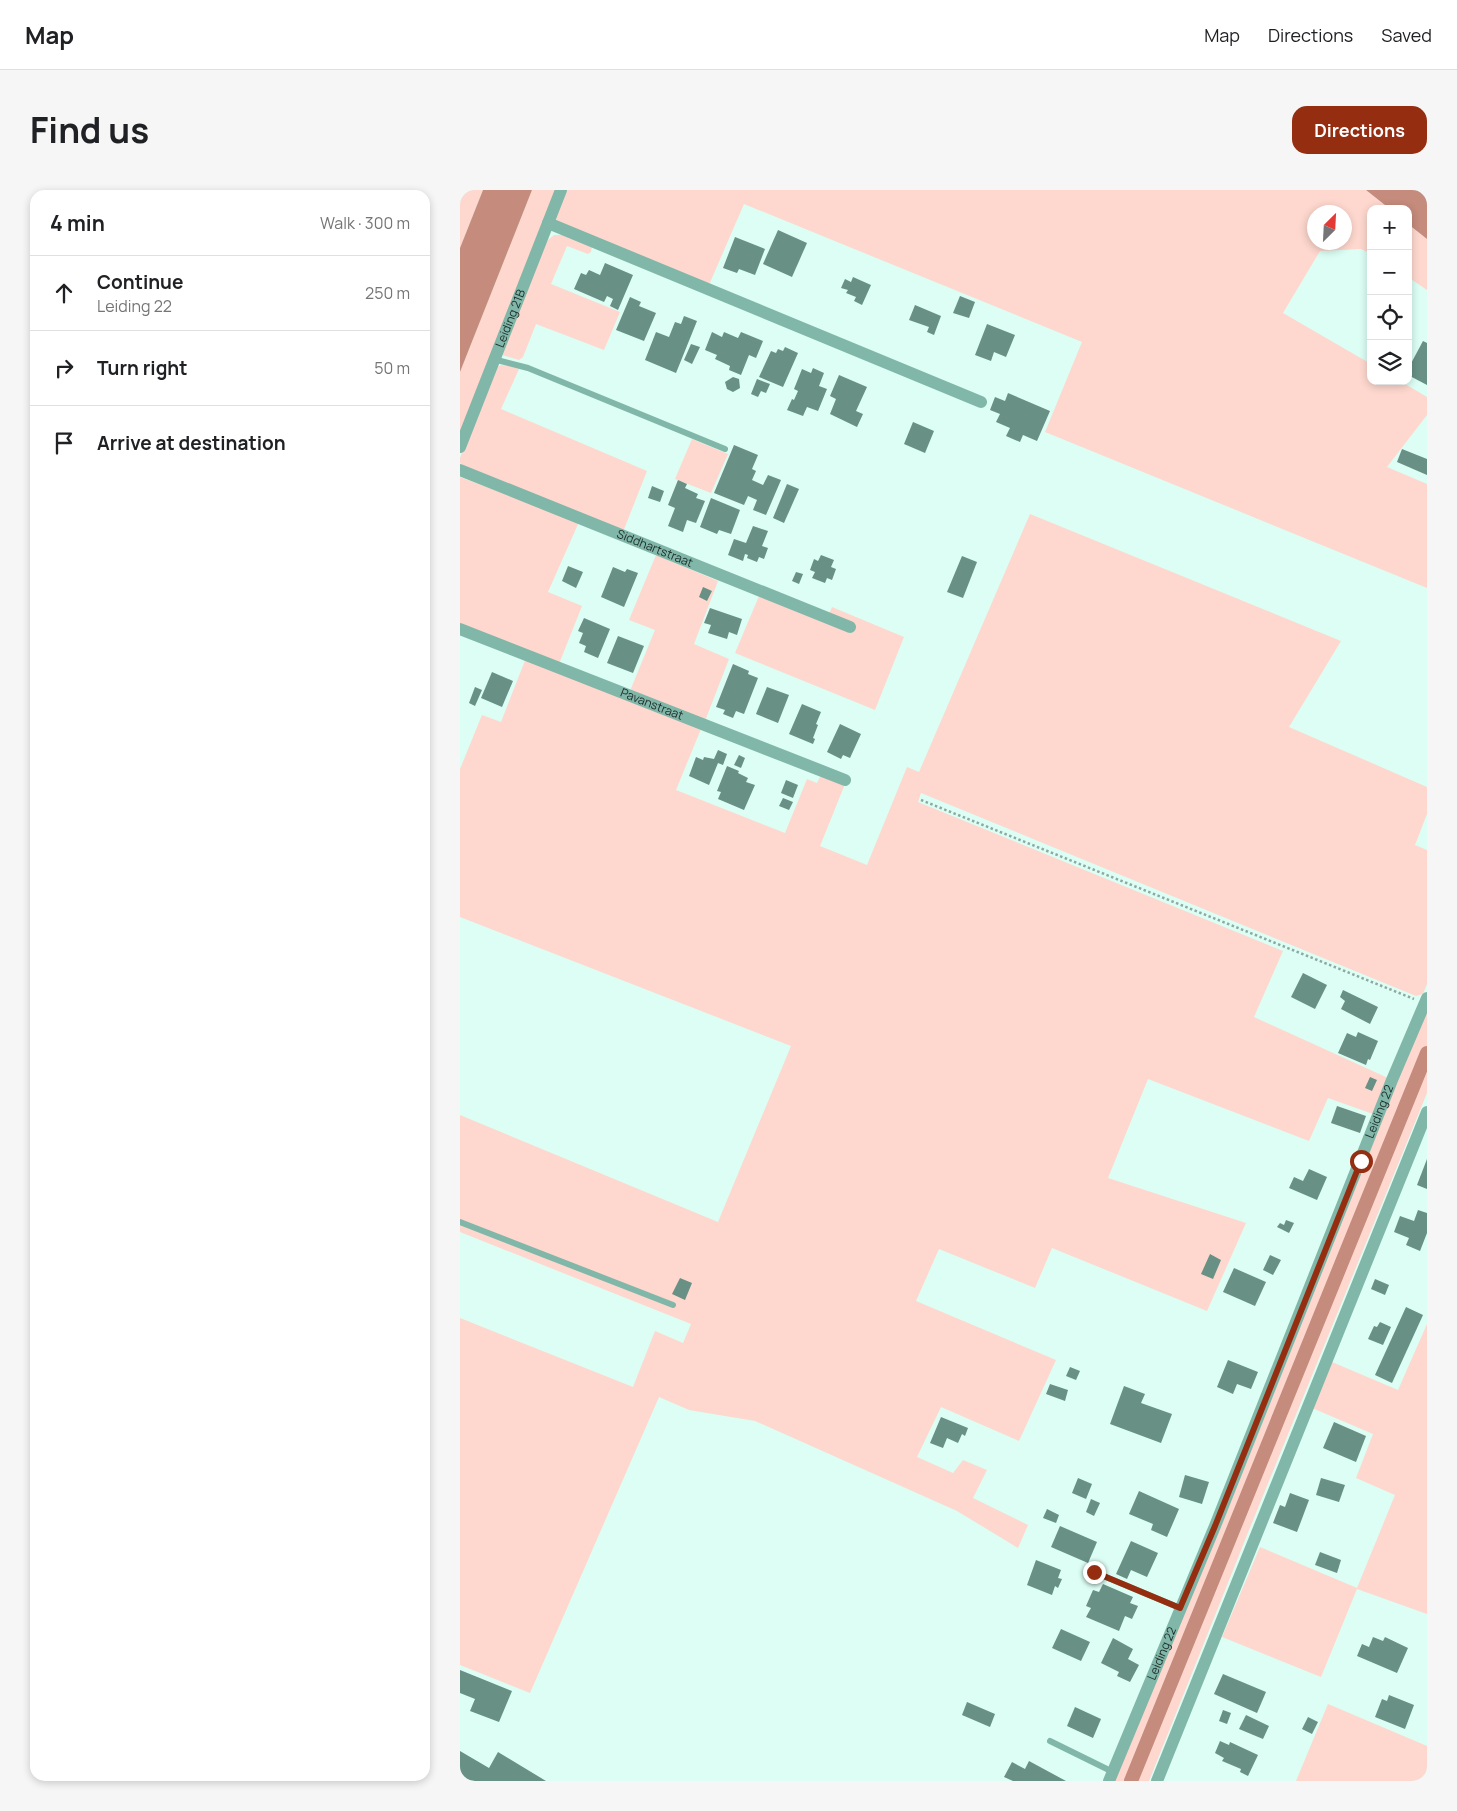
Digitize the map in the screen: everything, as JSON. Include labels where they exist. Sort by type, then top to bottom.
[{"type":"street","name":"Leiding 21B","points":[[460,447],[561,190]]},
{"type":"street","points":[[548,223],[981,402]]},
{"type":"street","name":"Siddhartstraat","points":[[460,470],[850,627]]},
{"type":"street","name":"Pavanstraat","points":[[460,629],[845,780]]},
{"type":"street","name":"Leiding 22","points":[[1111,1776],[1215,1526],[1392,1080],[1426,1001]]},
{"type":"street","points":[[1157,1781],[1427,1112]]},
{"type":"lane","points":[[493,359],[528,368],[725,449]]},
{"type":"lane","points":[[460,1222],[673,1305]]},
{"type":"lane","points":[[1094,1572],[1180,1608]]},
{"type":"lane","points":[[1050,1741],[1111,1776]]},
{"type":"path","points":[[921,800],[1426,1001]]},
{"type":"shaded area","points":[[483,190],[460,248],[460,191]]},
{"type":"shaded area","points":[[483,190],[532,190],[460,372],[460,248]]},
{"type":"shaded area","points":[[532,190],[556,190],[460,432],[460,372]]},
{"type":"shaded area","points":[[565,190],[1366,190],[1385,205],[1367,205],[1367,252],[1361,249],[1352,249],[1352,205],[1307,205],[1307,250],[1340,250],[1320,251],[1283,313],[1367,362],[1367,385],[1407,385],[1427,397],[1427,415],[1387,467],[1427,484],[1427,588],[1045,432],[1082,342],[744,204],[709,285],[556,221],[555,216]]},
{"type":"shaded area","points":[[1366,190],[1427,190],[1427,239],[1412,227],[1412,205],[1385,205]]},
{"type":"shaded area","points":[[1412,227],[1427,239],[1427,290],[1412,280]]},
{"type":"shaded area","points":[[554,235],[563,235],[592,247],[591,252],[588,254],[567,246],[551,284],[620,312],[604,350],[536,324],[523,357],[519,360],[502,355],[541,250]]},
{"type":"shaded area","points":[[501,365],[519,369],[501,409],[647,471],[623,532],[465,468],[460,463],[460,458],[494,368]]},
{"type":"shaded area","points":[[692,439],[728,454],[711,493],[675,479]]},
{"type":"shaded area","points":[[460,477],[579,522],[548,592],[582,606],[559,664],[460,625]]},
{"type":"shaded area","points":[[1030,514],[1341,641],[1289,727],[1427,787],[1427,814],[1415,845],[1427,850],[1427,984],[1423,994],[1416,996],[921,793],[918,802],[1283,951],[1254,1017],[1388,1078],[1373,1114],[1328,1098],[1309,1141],[1148,1079],[1108,1178],[1246,1223],[1207,1311],[1052,1248],[1035,1288],[939,1249],[916,1301],[1056,1360],[1019,1441],[941,1407],[917,1457],[953,1473],[963,1460],[987,1470],[973,1498],[1028,1525],[1018,1548],[957,1511],[755,1421],[689,1410],[659,1397],[530,1693],[460,1665],[460,1318],[633,1387],[655,1331],[683,1343],[691,1324],[460,1232],[460,1115],[718,1222],[791,1046],[460,917],[460,769],[482,715],[501,722],[526,658],[701,729],[676,790],[785,833],[807,779],[817,783],[821,775],[845,784],[820,846],[867,865],[907,767],[919,772]]},
{"type":"shaded area","points":[[656,555],[718,581],[694,644],[729,659],[705,721],[630,691],[655,630],[629,620]]},
{"type":"shaded area","points":[[759,596],[825,623],[832,607],[904,637],[875,710],[735,653]]},
{"type":"shaded area","points":[[1427,1008],[1427,1093],[1149,1781],[1114,1781]]},
{"type":"shaded area","points":[[1427,1324],[1427,1614],[1357,1589],[1321,1677],[1222,1637],[1260,1547],[1357,1588],[1395,1495],[1356,1478],[1373,1434],[1312,1408],[1332,1362],[1398,1390]]},
{"type":"shaded area","points":[[1328,1704],[1427,1746],[1427,1781],[1296,1781]]},
{"type":"building","points":[[778,230],[807,243],[792,277],[763,264]]},
{"type":"building","points":[[735,237],[765,249],[755,275],[739,269],[737,273],[723,268]]},
{"type":"building","points":[[605,263],[633,275],[618,310],[610,306],[613,299],[607,296],[604,302],[574,289],[581,273],[586,275],[589,270],[600,275]]},
{"type":"building","points":[[853,277],[871,285],[862,305],[854,301],[856,297],[846,293],[848,290],[841,288],[845,279],[851,282]]},
{"type":"building","points":[[960,296],[975,302],[969,318],[953,313]]},
{"type":"building","points":[[630,297],[641,302],[639,306],[656,313],[644,341],[616,330]]},
{"type":"building","points":[[915,305],[941,316],[934,335],[927,332],[929,327],[909,320]]},
{"type":"building","points":[[684,316],[697,321],[676,373],[645,360],[656,332],[669,337],[675,322],[681,324]]},
{"type":"building","points":[[987,324],[1015,335],[1006,357],[994,352],[991,361],[975,355]]},
{"type":"building","points":[[712,332],[722,337],[724,332],[738,338],[741,332],[763,341],[756,358],[749,355],[741,375],[729,370],[730,366],[715,359],[717,355],[705,350]]},
{"type":"building","points":[[1423,341],[1427,343],[1427,385],[1412,377],[1412,362]]},
{"type":"building","points":[[691,344],[700,347],[692,364],[684,360]]},
{"type":"building","points":[[785,347],[798,353],[783,387],[759,377],[771,351],[776,353],[778,349],[783,351]]},
{"type":"building","points":[[813,368],[824,373],[819,386],[827,389],[818,411],[807,407],[803,416],[787,410],[798,391],[794,389],[802,369],[811,373]]},
{"type":"building","points":[[839,375],[867,387],[856,411],[863,414],[857,427],[830,414],[836,399],[830,396]]},
{"type":"building","points":[[733,377],[739,379],[740,388],[733,392],[727,389],[725,382]]},
{"type":"building","points":[[757,379],[770,384],[766,393],[761,391],[758,397],[751,394]]},
{"type":"building","points":[[1008,393],[1050,411],[1037,441],[1023,435],[1020,442],[1006,436],[1010,428],[996,422],[1000,414],[990,410],[995,397],[1005,401]]},
{"type":"building","points":[[913,422],[934,431],[925,453],[904,444]]},
{"type":"building","points":[[734,445],[758,455],[752,469],[756,471],[752,480],[763,485],[768,475],[781,480],[766,515],[753,510],[757,500],[748,496],[744,505],[714,493]]},
{"type":"building","points":[[1402,449],[1427,459],[1427,475],[1397,462]]},
{"type":"building","points":[[678,480],[687,484],[685,488],[698,494],[696,498],[705,501],[696,523],[687,520],[683,532],[668,526],[675,508],[668,505]]},
{"type":"building","points":[[787,484],[799,489],[784,523],[773,518]]},
{"type":"building","points":[[652,486],[664,491],[660,502],[648,498]]},
{"type":"building","points":[[711,498],[740,510],[731,534],[719,530],[717,534],[700,527]]},
{"type":"building","points":[[753,526],[768,531],[762,546],[768,548],[764,559],[759,557],[757,562],[747,558],[748,555],[745,554],[743,561],[728,555],[734,539],[746,543]]},
{"type":"building","points":[[821,555],[834,560],[831,567],[836,569],[832,580],[827,578],[825,583],[812,578],[815,572],[810,570],[814,559],[818,561]]},
{"type":"building","points":[[962,556],[977,562],[963,598],[947,592]]},
{"type":"building","points":[[568,566],[583,572],[576,588],[562,581]]},
{"type":"building","points":[[613,567],[625,572],[627,569],[638,573],[624,607],[601,597]]},
{"type":"building","points":[[796,572],[803,574],[799,584],[792,581]]},
{"type":"building","points":[[703,587],[712,591],[707,601],[699,597]]},
{"type":"building","points":[[710,608],[742,619],[737,635],[729,632],[727,639],[708,633],[711,625],[704,623]]},
{"type":"building","points":[[584,618],[610,629],[598,658],[584,652],[586,646],[579,643],[583,633],[578,631]]},
{"type":"building","points":[[618,636],[644,646],[633,673],[607,663]]},
{"type":"building","points":[[733,664],[749,671],[748,674],[758,678],[744,714],[736,711],[733,718],[723,714],[725,710],[716,707]]},
{"type":"building","points":[[492,672],[513,681],[502,707],[481,698]]},
{"type":"building","points":[[475,687],[482,690],[475,706],[469,703]]},
{"type":"building","points":[[767,687],[789,695],[778,723],[756,714]]},
{"type":"building","points":[[802,704],[821,712],[816,724],[818,725],[813,738],[815,739],[813,744],[789,734]]},
{"type":"building","points":[[840,724],[861,734],[850,758],[843,755],[841,759],[827,752]]},
{"type":"building","points":[[718,750],[727,754],[723,765],[718,763],[709,785],[689,776],[696,757],[703,760],[704,757],[714,759]]},
{"type":"building","points":[[739,755],[745,758],[741,768],[734,765]]},
{"type":"building","points":[[727,766],[739,771],[738,773],[748,778],[746,782],[755,785],[744,810],[718,799],[721,792],[717,791]]},
{"type":"building","points":[[786,780],[798,785],[793,798],[781,793]]},
{"type":"building","points":[[783,798],[793,802],[789,810],[779,806]]},
{"type":"building","points":[[1303,973],[1327,985],[1315,1009],[1291,997]]},
{"type":"building","points":[[1343,990],[1378,1007],[1370,1024],[1341,1009],[1345,1001],[1340,997]]},
{"type":"building","points":[[1358,1032],[1378,1041],[1366,1065],[1338,1053],[1347,1033],[1356,1037]]},
{"type":"building","points":[[1370,1077],[1377,1080],[1372,1091],[1365,1088]]},
{"type":"building","points":[[1337,1106],[1366,1116],[1360,1133],[1331,1123]]},
{"type":"building","points":[[1427,1159],[1427,1189],[1417,1185]]},
{"type":"building","points":[[1309,1169],[1327,1177],[1317,1200],[1289,1188],[1294,1177],[1303,1181]]},
{"type":"building","points":[[1418,1210],[1427,1213],[1427,1233],[1420,1251],[1406,1245],[1409,1238],[1394,1232],[1400,1216],[1414,1221]]},
{"type":"building","points":[[1286,1220],[1294,1223],[1289,1233],[1277,1227],[1280,1223],[1284,1225]]},
{"type":"building","points":[[1210,1254],[1221,1260],[1213,1279],[1201,1274]]},
{"type":"building","points":[[1270,1255],[1281,1260],[1273,1275],[1263,1270]]},
{"type":"building","points":[[1234,1268],[1266,1282],[1255,1306],[1223,1292]]},
{"type":"building","points":[[680,1278],[692,1283],[685,1300],[672,1294]]},
{"type":"building","points":[[1375,1279],[1389,1285],[1385,1295],[1371,1289]]},
{"type":"building","points":[[1406,1307],[1423,1315],[1392,1383],[1375,1375]]},
{"type":"building","points":[[1380,1322],[1391,1327],[1383,1345],[1368,1339],[1374,1326],[1377,1327]]},
{"type":"building","points":[[1228,1360],[1258,1372],[1251,1389],[1237,1384],[1233,1394],[1217,1387]]},
{"type":"building","points":[[1070,1367],[1080,1371],[1076,1380],[1066,1376]]},
{"type":"building","points":[[1050,1384],[1068,1390],[1065,1401],[1046,1394]]},
{"type":"building","points":[[1124,1386],[1145,1394],[1141,1403],[1172,1414],[1161,1443],[1110,1424]]},
{"type":"building","points":[[941,1417],[968,1428],[965,1436],[962,1434],[958,1443],[947,1438],[943,1448],[930,1443]]},
{"type":"building","points":[[1334,1422],[1366,1436],[1356,1462],[1323,1448]]},
{"type":"building","points":[[1185,1475],[1209,1482],[1202,1504],[1179,1497]]},
{"type":"building","points":[[1078,1478],[1092,1484],[1086,1499],[1072,1493]]},
{"type":"building","points":[[1321,1478],[1345,1485],[1339,1502],[1316,1495]]},
{"type":"building","points":[[1139,1491],[1179,1509],[1167,1537],[1151,1530],[1153,1524],[1129,1514]]},
{"type":"building","points":[[1290,1493],[1309,1500],[1297,1532],[1273,1523],[1280,1505],[1285,1507]]},
{"type":"building","points":[[1091,1499],[1100,1503],[1094,1516],[1086,1512]]},
{"type":"building","points":[[1047,1509],[1059,1515],[1056,1523],[1043,1518]]},
{"type":"building","points":[[1060,1526],[1097,1542],[1088,1563],[1051,1547]]},
{"type":"building","points":[[1131,1541],[1158,1553],[1147,1577],[1131,1570],[1127,1579],[1116,1574]]},
{"type":"building","points":[[1320,1552],[1341,1560],[1337,1573],[1315,1565]]},
{"type":"building","points":[[1036,1560],[1061,1570],[1058,1578],[1062,1579],[1058,1588],[1055,1586],[1052,1595],[1027,1585]]},
{"type":"building","points":[[1103,1584],[1133,1597],[1130,1603],[1138,1606],[1132,1619],[1125,1616],[1119,1631],[1086,1617],[1091,1608],[1086,1606],[1093,1590],[1099,1592]]},
{"type":"building","points":[[1061,1629],[1090,1642],[1081,1661],[1052,1648]]},
{"type":"building","points":[[1373,1637],[1383,1641],[1385,1637],[1408,1648],[1397,1673],[1357,1656],[1362,1644],[1369,1647]]},
{"type":"building","points":[[1113,1638],[1133,1649],[1128,1659],[1139,1665],[1130,1682],[1117,1676],[1119,1672],[1101,1663]]},
{"type":"building","points":[[460,1670],[512,1691],[499,1722],[470,1711],[475,1699],[460,1693]]},
{"type":"building","points":[[1223,1674],[1266,1692],[1257,1713],[1214,1694]]},
{"type":"building","points":[[1389,1695],[1414,1705],[1405,1729],[1375,1717],[1382,1699],[1387,1701]]},
{"type":"building","points":[[967,1702],[995,1714],[990,1727],[962,1715]]},
{"type":"building","points":[[1075,1707],[1101,1719],[1093,1738],[1067,1726]]},
{"type":"building","points":[[1223,1710],[1231,1713],[1227,1724],[1219,1721]]},
{"type":"building","points":[[1246,1715],[1269,1726],[1263,1739],[1239,1729]]},
{"type":"building","points":[[1308,1717],[1318,1722],[1312,1734],[1302,1729]]},
{"type":"building","points":[[1220,1741],[1229,1745],[1230,1742],[1258,1755],[1248,1776],[1240,1772],[1241,1769],[1222,1761],[1224,1758],[1215,1753]]},
{"type":"building","points":[[460,1751],[489,1768],[498,1752],[546,1781],[460,1781]]},
{"type":"building","points":[[1029,1761],[1066,1781],[1013,1781],[1004,1777],[1012,1762],[1025,1769]]},
{"type":"waterway","points":[[1131,1781],[1427,1053]]},
{"type":"route","points":[[1094,1572],[1180,1608],[1215,1526],[1361,1161]]}]
